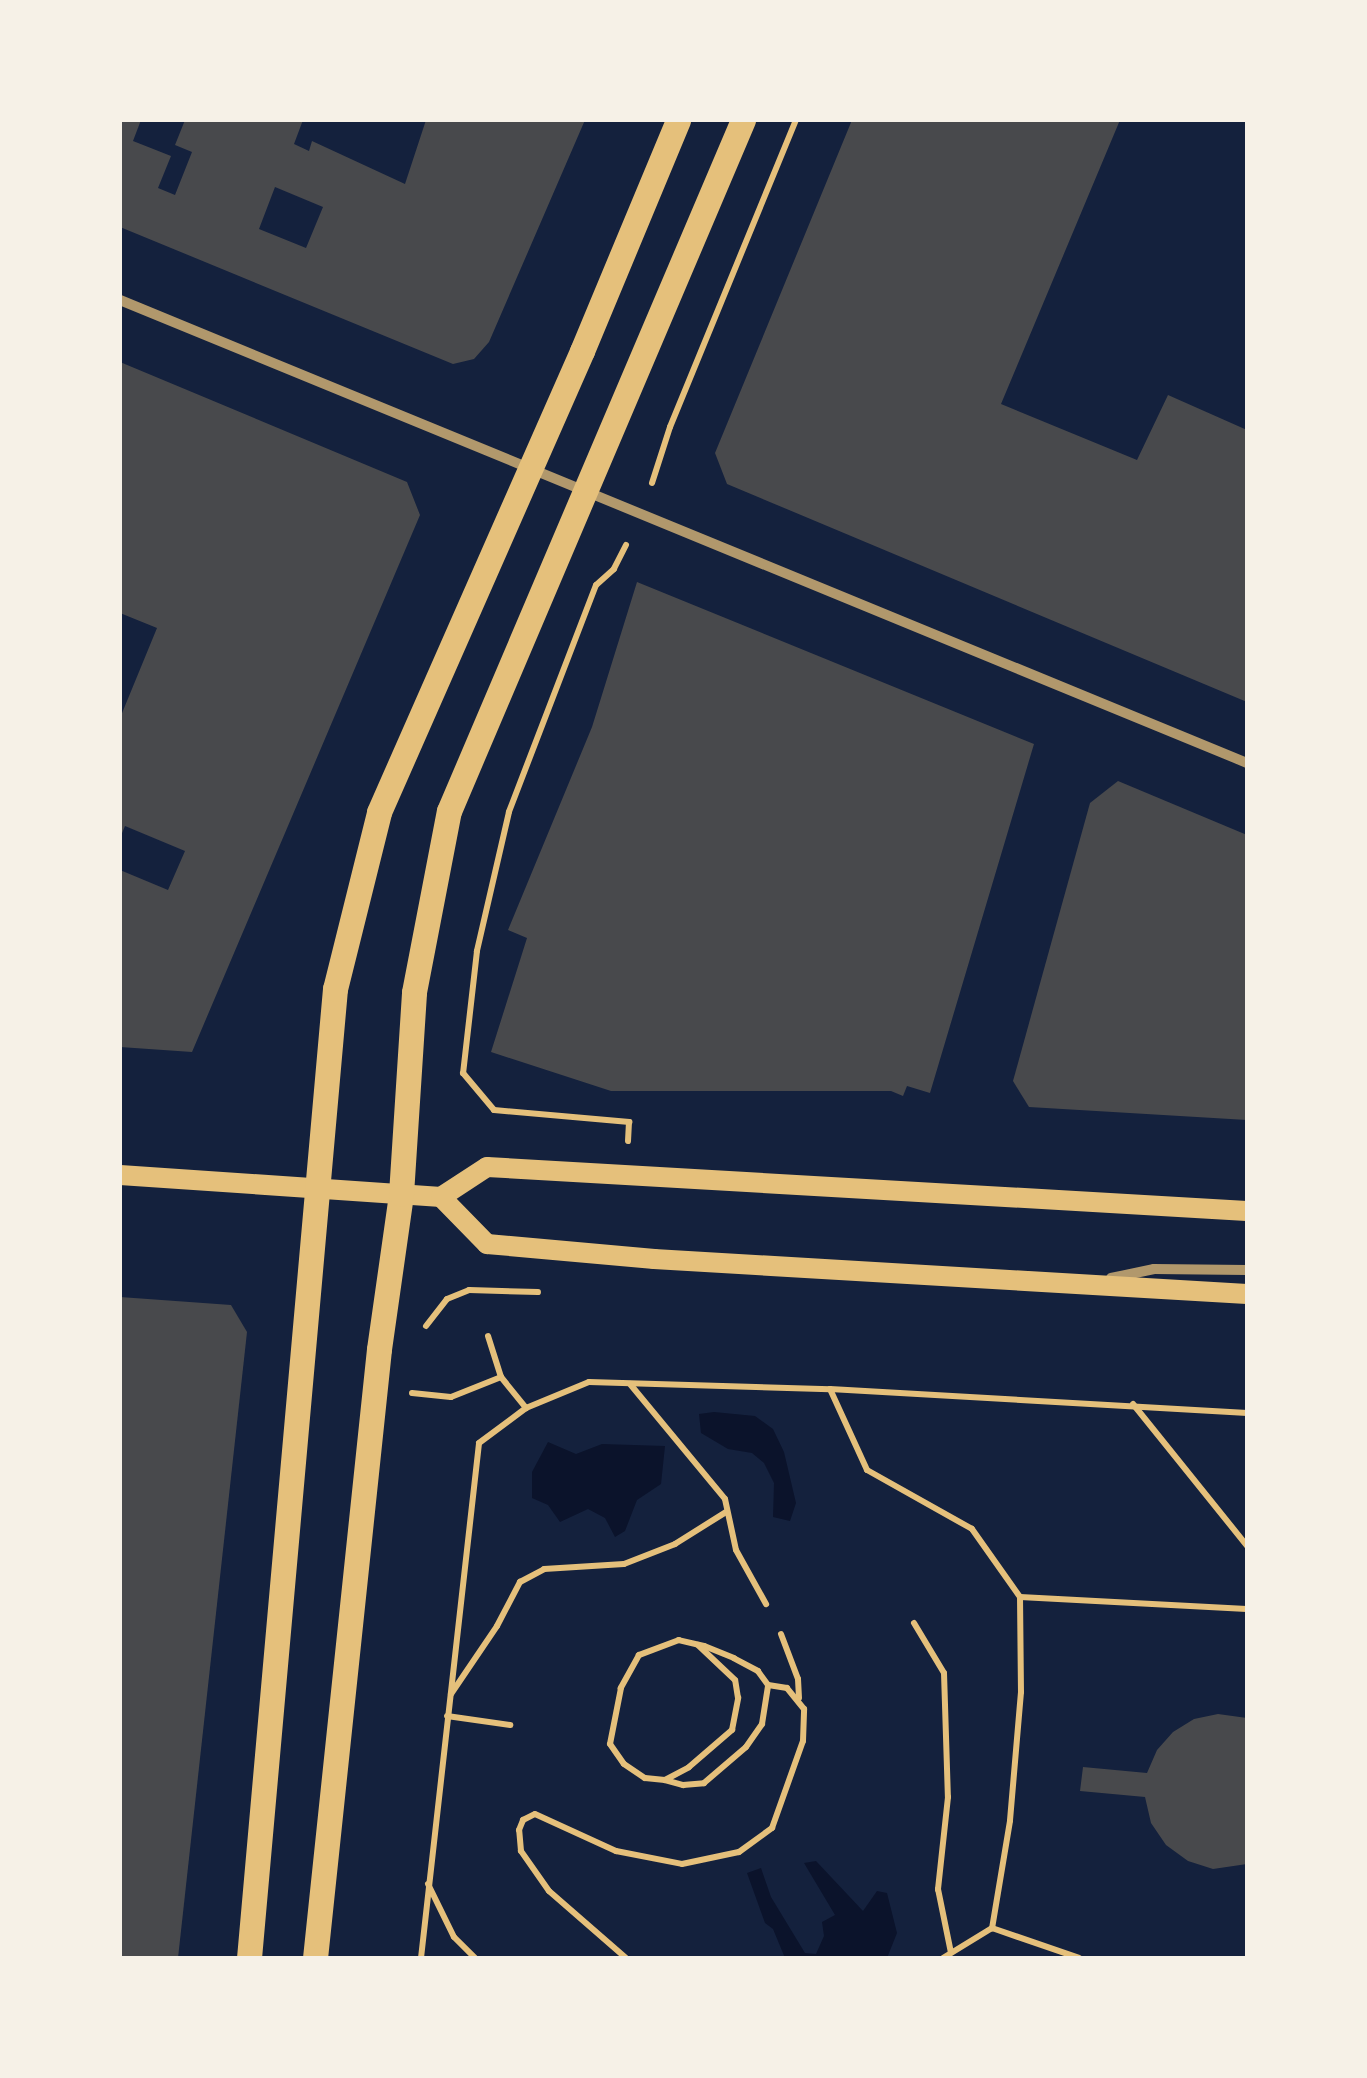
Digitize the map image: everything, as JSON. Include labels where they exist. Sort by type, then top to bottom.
[{"type":"main road","points":[[250,1958],[335,989],[379,812],[531,470],[678,120]]},
{"type":"main road","points":[[315,1958],[379,1350],[401,1194],[414,992],[449,811],[743,120]]},
{"type":"main road","points":[[120,1176],[441,1197],[487,1167],[1247,1211]]},
{"type":"main road","points":[[441,1197],[487,1244],[654,1259],[1247,1294]]},
{"type":"street","points":[[120,300],[1247,764]]},
{"type":"street","points":[[1085,1284],[1154,1270],[1247,1270]]},
{"type":"path","points":[[653,481],[670,427],[796,120]]},
{"type":"path","points":[[622,554],[614,570],[596,585],[509,812],[477,951],[463,1073],[494,1110],[629,1122]]},
{"type":"path","points":[[421,1337],[447,1299],[469,1290],[540,1292]]},
{"type":"path","points":[[488,1336],[501,1377],[526,1408]]},
{"type":"path","points":[[411,1393],[451,1397],[501,1377]]},
{"type":"path","points":[[421,1958],[479,1443],[526,1408],[589,1382],[830,1389],[1247,1413]]},
{"type":"path","points":[[629,1384],[698,1472],[725,1499],[736,1550],[766,1604]]},
{"type":"path","points":[[830,1389],[868,1470],[972,1529],[1020,1598],[1022,1692],[1010,1821],[992,1928],[947,1956],[938,1889],[948,1797],[944,1673],[914,1623]]},
{"type":"path","points":[[1133,1404],[1247,1546]]},
{"type":"path","points":[[450,1696],[497,1626],[520,1582],[544,1569],[624,1564],[675,1544],[726,1512]]},
{"type":"path","points":[[1020,1598],[1247,1608]]},
{"type":"path","points":[[781,1634],[798,1679],[798,1698]]},
{"type":"path","points":[[678,1640],[758,1670],[768,1685],[762,1724],[746,1747],[704,1783],[683,1785],[645,1778],[624,1764],[610,1744],[614,1711],[638,1655],[678,1640]]},
{"type":"path","points":[[666,1780],[690,1767],[732,1730],[738,1698],[735,1680],[698,1645]]},
{"type":"path","points":[[626,1958],[574,1915],[527,1863],[518,1840],[523,1820],[535,1814],[616,1850],[656,1861],[682,1864],[739,1852],[772,1828],[803,1741],[804,1709],[798,1698],[788,1688],[768,1685]]},
{"type":"path","points":[[448,1716],[510,1725]]},
{"type":"path","points":[[428,1884],[454,1937],[475,1958]]},
{"type":"path","points":[[992,1928],[1079,1958]]},
{"type":"water","points":[[699,1414],[755,1416],[773,1429],[784,1452],[796,1503],[790,1521],[773,1517],[774,1483],[764,1463],[752,1453],[728,1449],[701,1433]]},
{"type":"water","points":[[548,1442],[576,1454],[602,1444],[665,1446],[661,1484],[637,1500],[625,1531],[615,1537],[605,1518],[588,1509],[560,1522],[548,1505],[532,1498],[532,1472]]},
{"type":"water","points":[[816,1861],[863,1911],[877,1891],[887,1893],[897,1933],[887,1958],[785,1958],[773,1929],[765,1923],[747,1873],[761,1868],[771,1897],[805,1953],[816,1954],[824,1936],[822,1922],[835,1915],[804,1863]]},
{"type":"building","points":[[120,120],[141,120],[133,141],[171,156],[158,188],[175,195],[192,152],[175,145],[185,120],[303,120],[294,144],[309,151],[312,141],[405,184],[426,120],[585,120],[489,342],[474,359],[453,364],[120,227]],"holes":[[[275,187],[323,207],[306,248],[259,229]]]},
{"type":"building","points":[[852,120],[1120,120],[1001,404],[1137,460],[1168,395],[1247,430],[1247,702],[727,484],[715,453]]},
{"type":"building","points":[[120,362],[407,482],[420,515],[192,1052],[120,1047],[120,870],[168,890],[185,851],[125,826],[120,838],[120,718],[157,628],[120,613]]},
{"type":"building","points":[[637,582],[1034,744],[930,1093],[907,1086],[903,1096],[891,1091],[611,1091],[491,1052],[527,938],[508,930],[592,727]]},
{"type":"building","points":[[1118,781],[1247,835],[1247,1120],[1029,1107],[1013,1081],[1090,803]]},
{"type":"building","points":[[120,1297],[231,1305],[247,1332],[178,1958],[120,1958]]},
{"type":"building","points":[[1218,1714],[1247,1718],[1247,1864],[1213,1869],[1188,1861],[1166,1845],[1151,1823],[1145,1797],[1080,1791],[1083,1767],[1147,1773],[1157,1750],[1173,1732],[1194,1719]]}]
